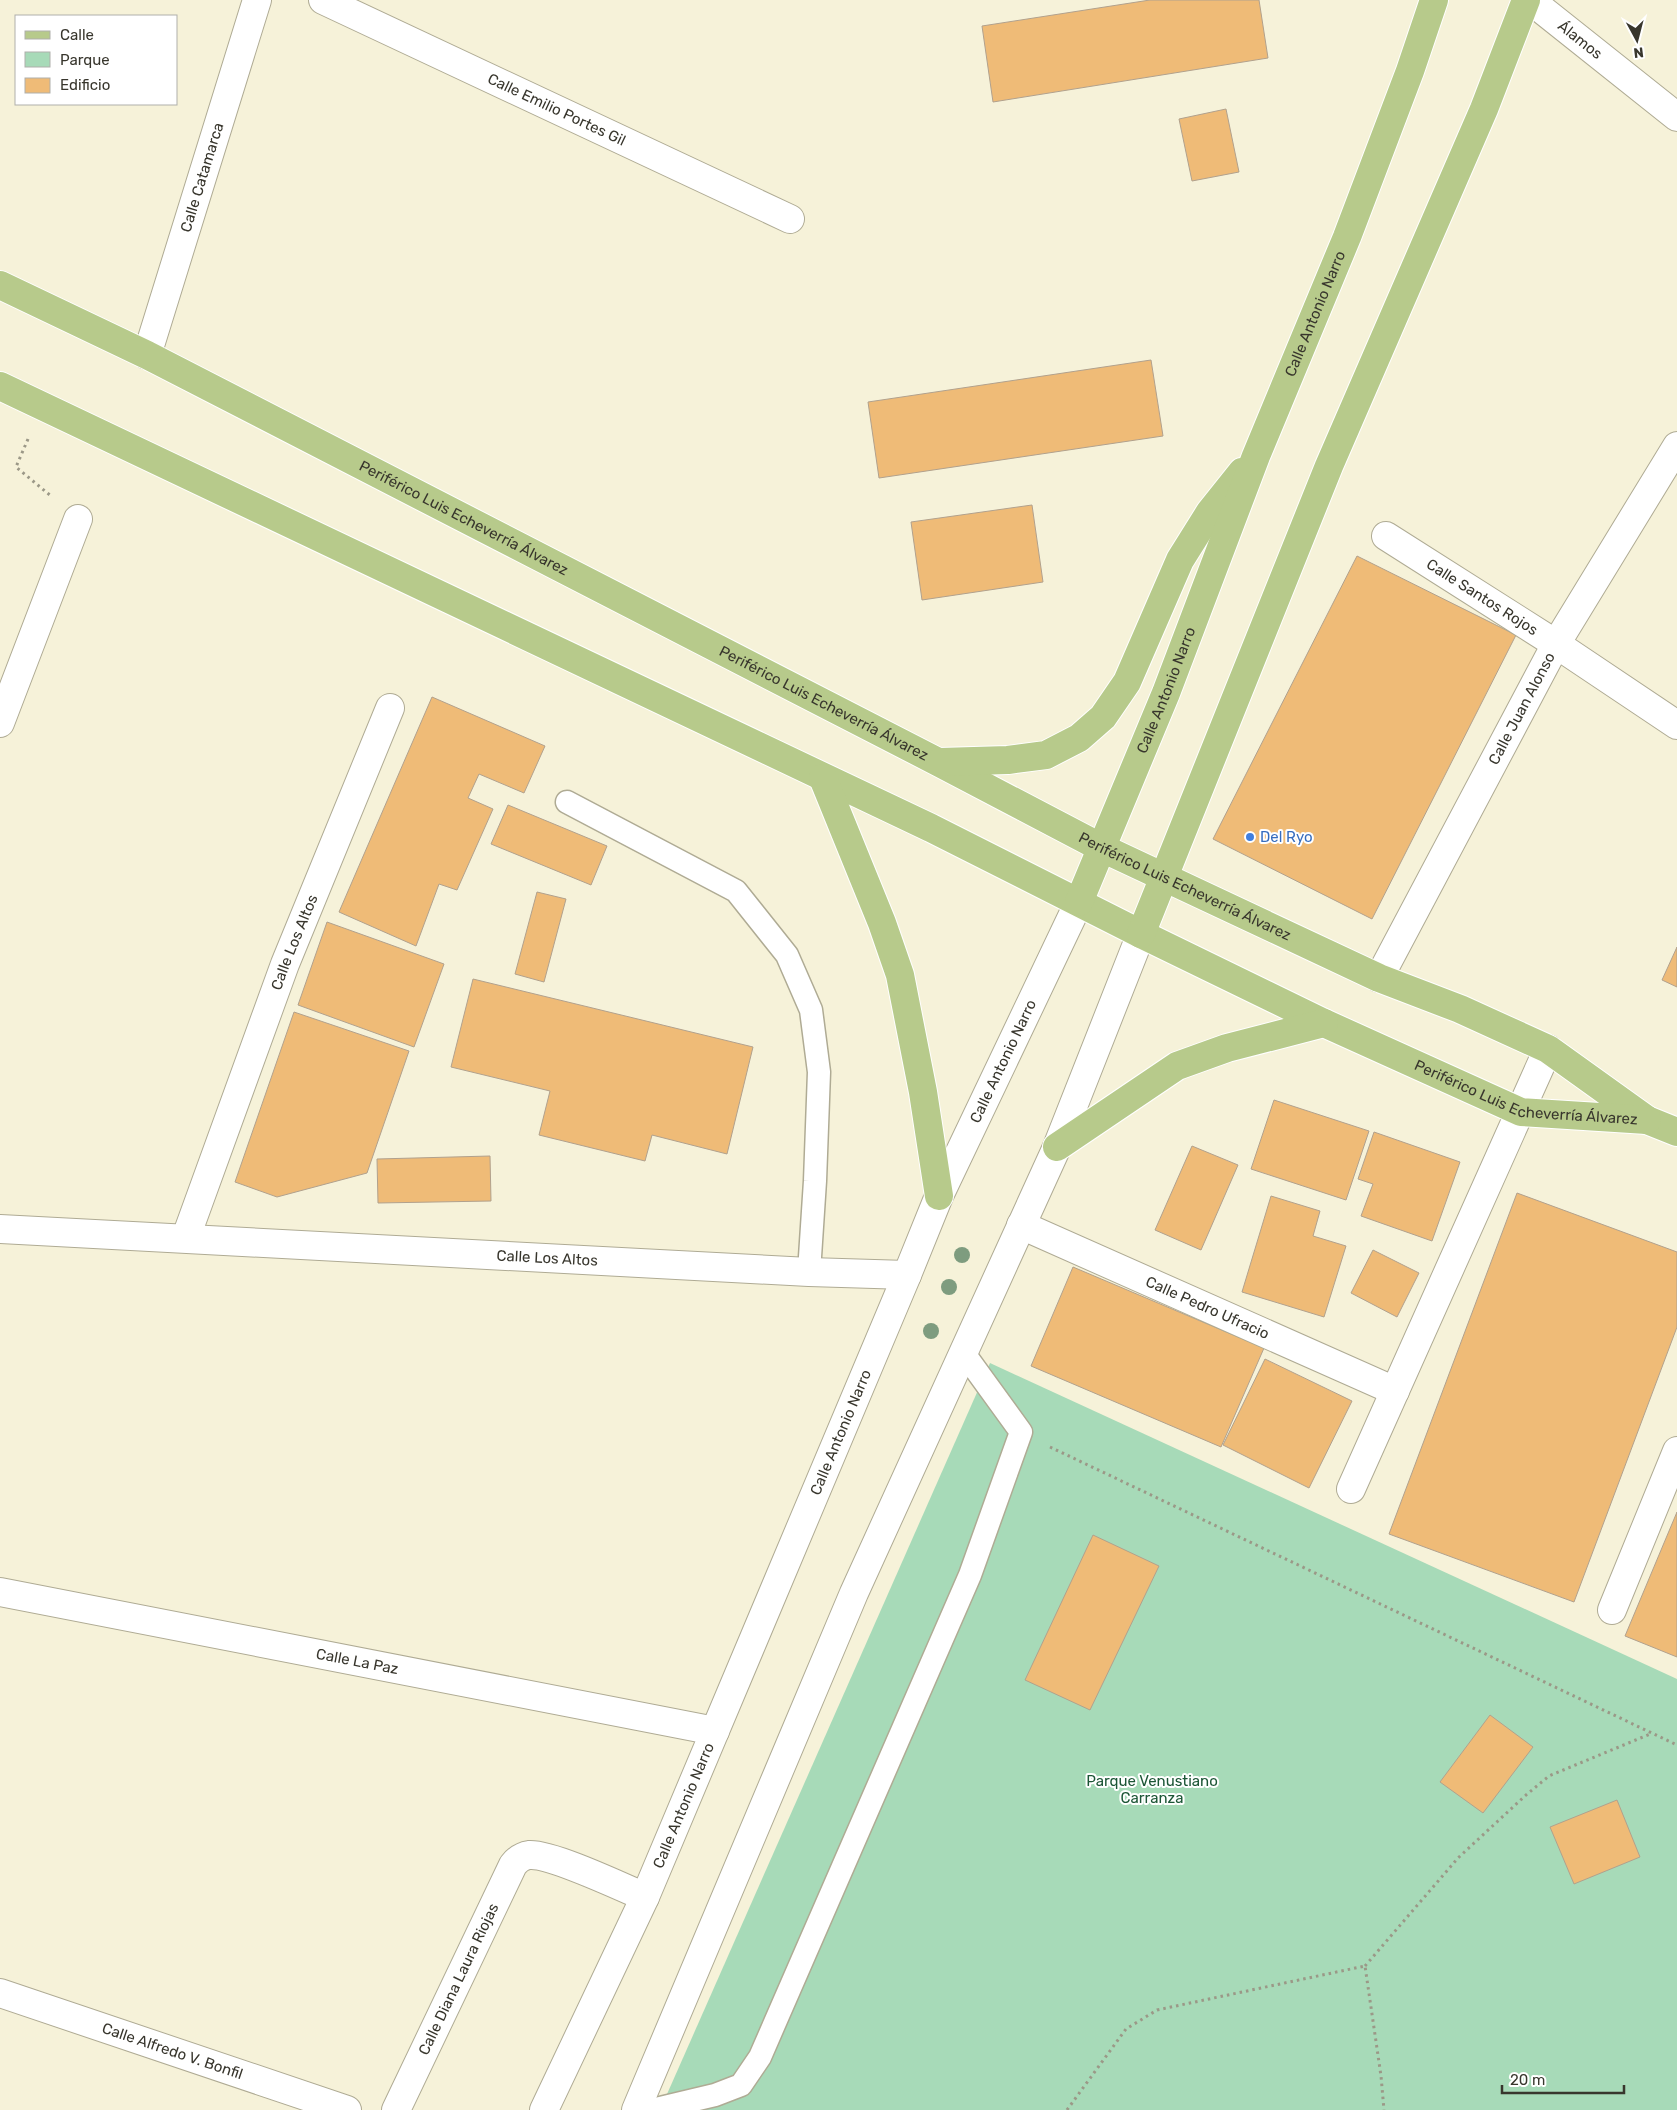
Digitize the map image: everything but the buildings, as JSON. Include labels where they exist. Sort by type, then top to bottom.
[{"type":"main road","name":"Calle Antonio Narro","points":[[1079,902],[1166,693],[1256,456],[1347,237],[1410,71],[1434,0]]},
{"type":"main road","points":[[1141,934],[1329,466],[1484,109],[1528,0]]},
{"type":"main road","name":"Periférico Luis Echeverría Álvarez","points":[[0,285],[147,355],[1102,848],[1380,978],[1460,1009],[1548,1049],[1647,1120],[1677,1132]]},
{"type":"main road","name":"Periférico Luis Echeverría Álvarez","points":[[0,386],[931,828],[1141,934],[1324,1023],[1521,1112],[1647,1120]]},
{"type":"main road","points":[[938,762],[1008,760],[1046,755],[1079,738],[1103,718],[1127,682],[1180,560],[1210,512],[1256,456]]},
{"type":"main road","points":[[824,778],[882,923],[900,975],[923,1092],[939,1196]]},
{"type":"main road","points":[[1057,1147],[1177,1066],[1227,1048],[1324,1023]]},
{"type":"street","name":"Calle Catamarca","points":[[147,355],[257,0]]},
{"type":"street","name":"Calle Emilio Portes Gil","points":[[323,0],[790,219]]},
{"type":"street","name":"Álamos","points":[[1528,0],[1677,117]]},
{"type":"street","name":"Calle Juan Alonso","points":[[1380,978],[1556,644],[1677,446]]},
{"type":"street","points":[[0,723],[78,519]]},
{"type":"street","name":"Calle Santos Rojos","points":[[1386,536],[1556,644],[1677,725]]},
{"type":"street","name":"Calle Los Altos","points":[[186,1237],[285,964],[390,708]]},
{"type":"street","name":"Calle Antonio Narro","points":[[544,2110],[645,1897],[908,1276],[939,1196],[1079,902]]},
{"type":"street","points":[[636,2110],[854,1593],[1057,1147],[1141,934]]},
{"type":"street","points":[[1351,1489],[1548,1049]]},
{"type":"street","name":"Calle Pedro Ufracio","points":[[1021,1225],[1395,1391]]},
{"type":"street","name":"Calle Los Altos","points":[[0,1229],[186,1237],[908,1276]]},
{"type":"street","points":[[1612,1610],[1677,1451]]},
{"type":"street","name":"Calle La Paz","points":[[0,1592],[715,1731]]},
{"type":"street","name":"Calle Diana Laura Riojas","points":[[396,2110],[513,1865],[518,1859],[526,1855],[546,1857],[645,1897]]},
{"type":"street","name":"Calle Alfredo V. Bonfil","points":[[0,1993],[347,2110]]},
{"type":"lane","points":[[567,802],[736,891],[787,955],[811,1010],[819,1072],[809,1272]]},
{"type":"lane","points":[[652,2110],[716,2095],[741,2085],[760,2057],[970,1575],[1021,1432],[963,1352]]},
{"type":"path","points":[[42,406],[16,468],[78,519]]},
{"type":"path","points":[[1021,1432],[1070,1458],[1677,1746]]},
{"type":"path","points":[[1067,2110],[1126,2029],[1157,2010],[1365,1966],[1458,1858],[1549,1776],[1651,1734]]},
{"type":"path","points":[[1365,1966],[1384,2110]]},
{"type":"green space","name":"Parque Venustiano Carranza","points":[[990,1363],[1677,1679],[1677,2110],[660,2110]]},
{"type":"place","name":"Del Ryo","points":[[1250,837]]}]
